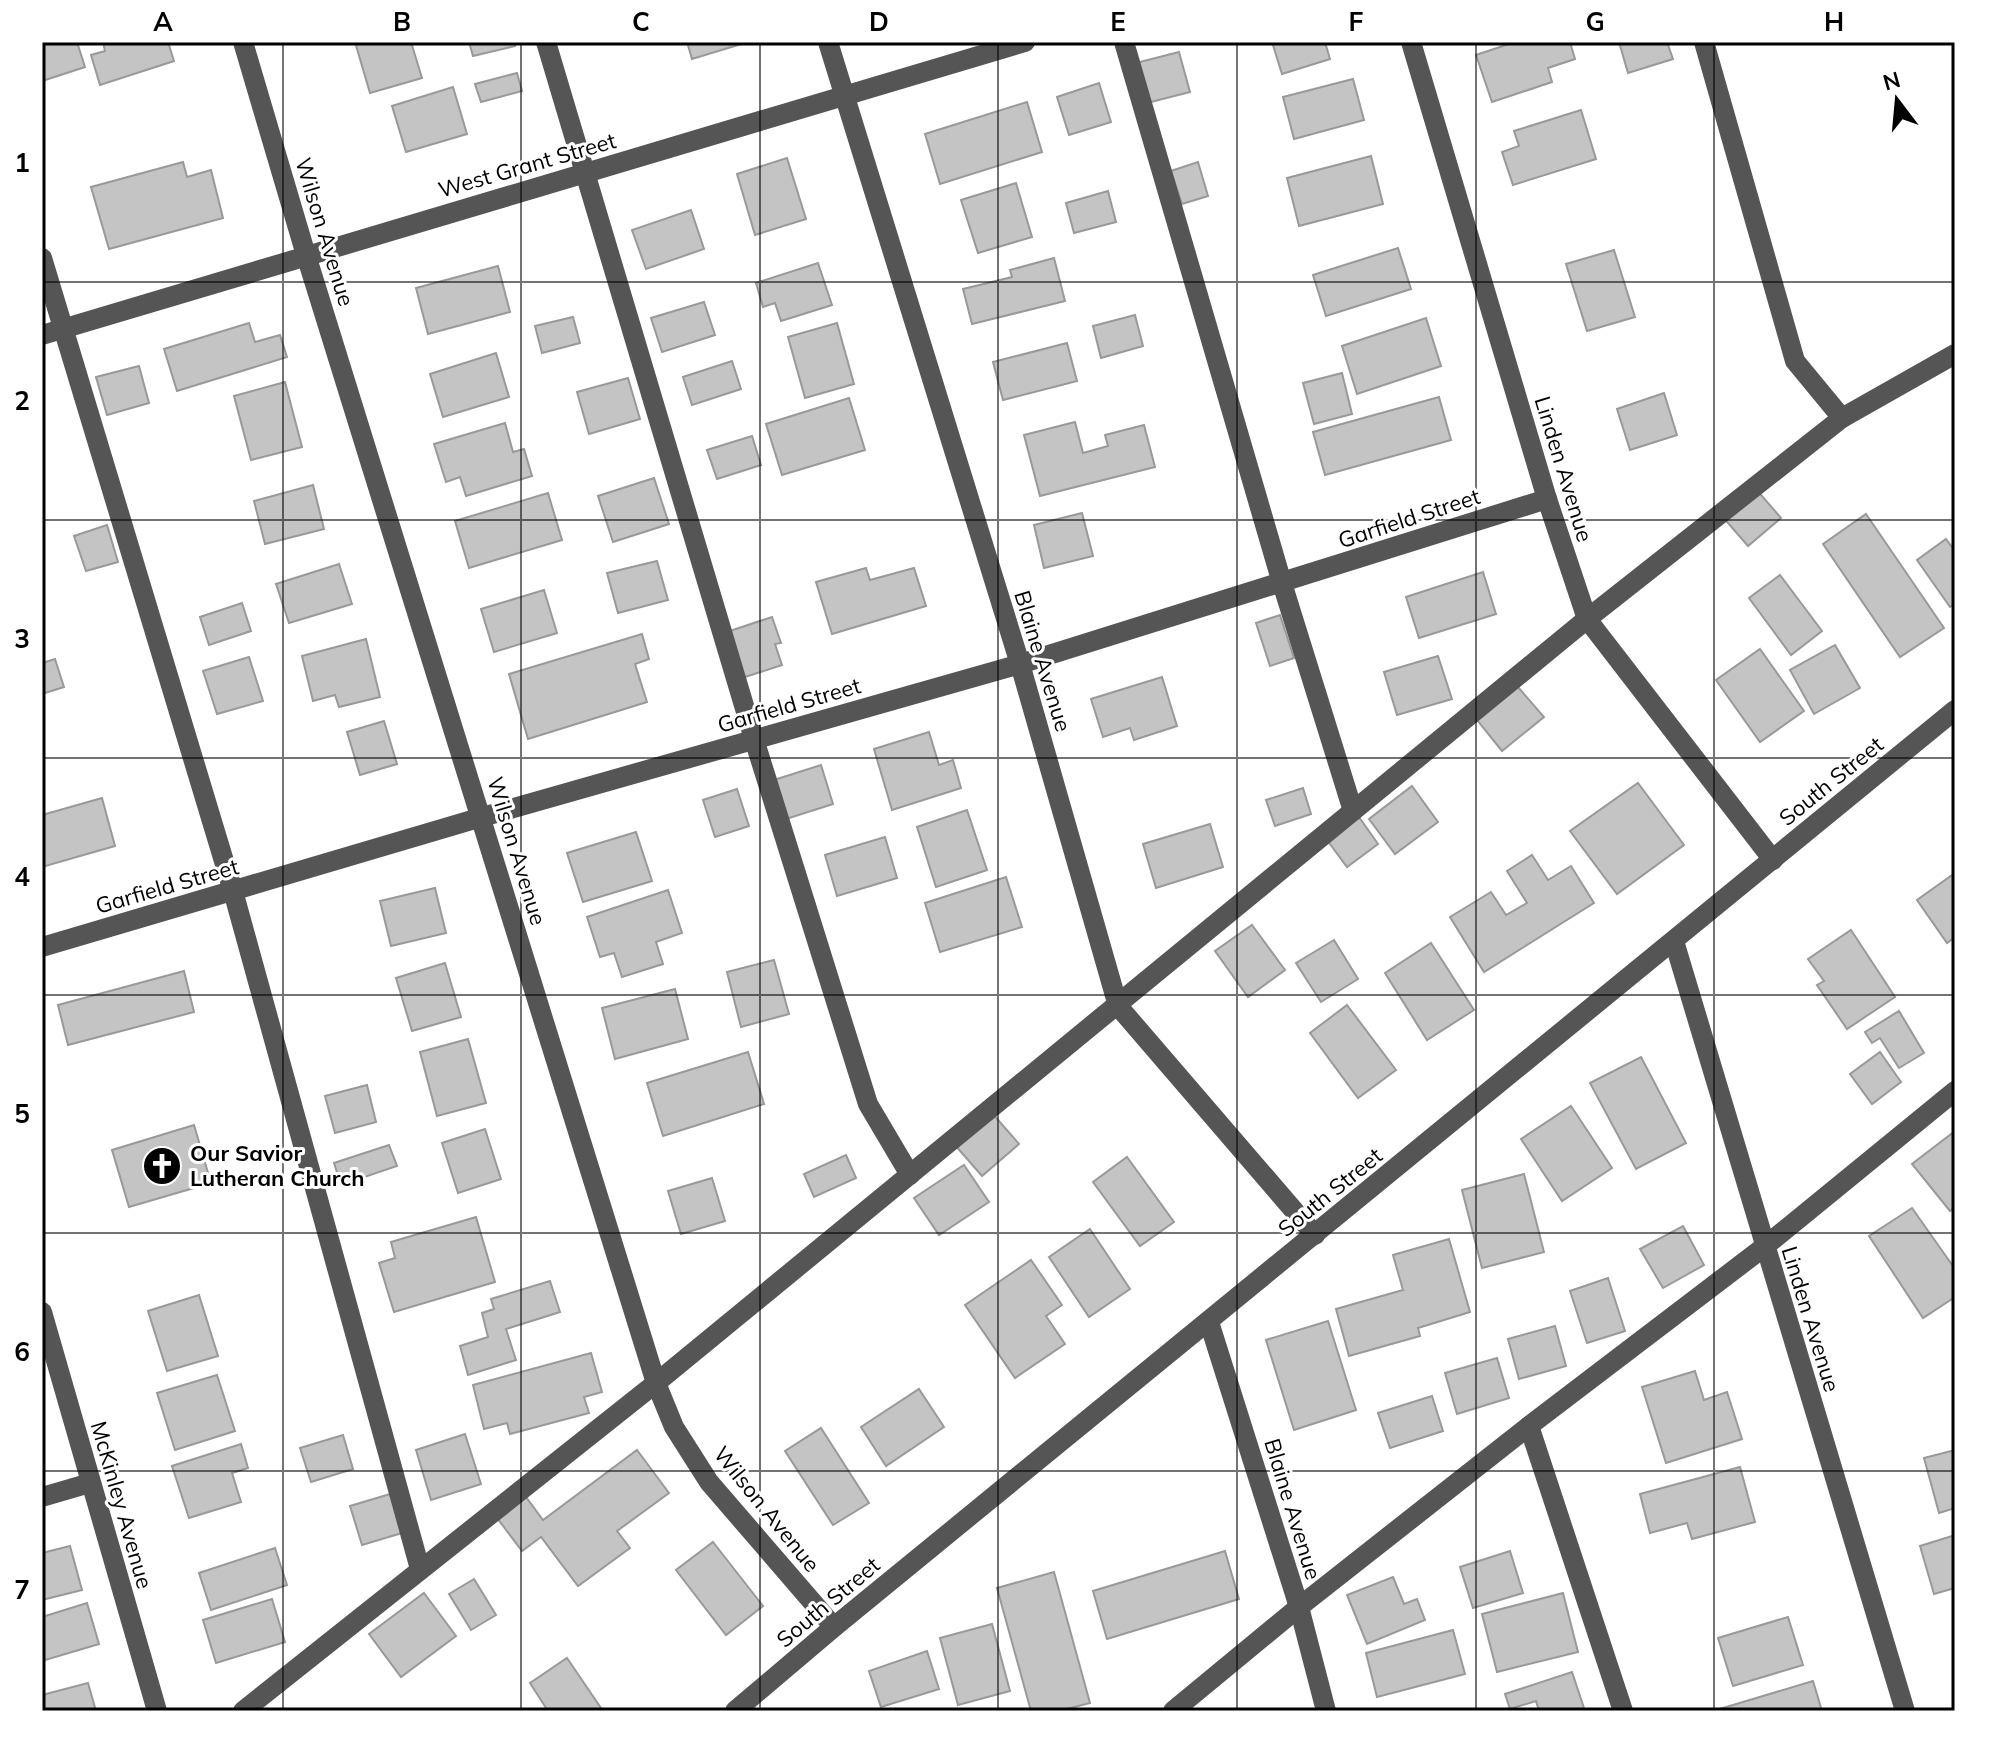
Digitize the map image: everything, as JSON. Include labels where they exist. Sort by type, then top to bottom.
[{"type":"street","name":"Wilson Avenue","points":[[243,42],[306,255],[656,1383],[674,1427],[709,1482],[834,1627]]},
{"type":"street","points":[[546,42],[754,739],[868,1104],[910,1175]]},
{"type":"street","name":"Blaine Avenue","points":[[828,42],[1020,664],[1118,1006],[1315,1235]]},
{"type":"street","name":"West Grant Street","points":[[42,335],[1025,42]]},
{"type":"street","points":[[1124,42],[1282,583],[1353,811]]},
{"type":"street","name":"Linden Avenue","points":[[1411,42],[1547,499],[1587,619],[1773,860]]},
{"type":"street","points":[[1704,42],[1795,361],[1842,418]]},
{"type":"street","points":[[42,258],[233,891],[420,1569]]},
{"type":"street","points":[[243,1711],[656,1383],[1587,619],[1842,418],[1955,354]]},
{"type":"street","name":"Garfield Street","points":[[42,947],[482,817],[1020,664],[1547,499]]},
{"type":"street","name":"South Street","points":[[738,1710],[834,1627],[1955,710]]},
{"type":"street","name":"Linden Avenue","points":[[1674,941],[1905,1711]]},
{"type":"street","points":[[1173,1711],[1299,1607],[1529,1426],[1764,1247],[1955,1091]]},
{"type":"street","name":"McKinley Avenue","points":[[42,1312],[157,1711]]},
{"type":"street","name":"Blaine Avenue","points":[[1209,1322],[1299,1607],[1326,1711]]},
{"type":"street","points":[[1529,1426],[1623,1711]]},
{"type":"street","points":[[42,1497],[90,1483]]},
{"type":"building","points":[[42,42],[77,42],[85,67],[42,81]]},
{"type":"building","points":[[103,42],[168,42],[174,61],[100,85],[91,55],[105,51]]},
{"type":"building","points":[[355,42],[411,42],[422,78],[370,93]]},
{"type":"building","points":[[469,42],[514,42],[515,46],[473,56]]},
{"type":"building","points":[[687,42],[748,42],[692,59]]},
{"type":"building","points":[[1272,42],[1325,42],[1330,59],[1282,74]]},
{"type":"building","points":[[1515,42],[1570,42],[1575,59],[1548,68],[1552,82],[1492,102],[1476,55]]},
{"type":"building","points":[[1619,42],[1667,42],[1673,59],[1628,73]]},
{"type":"building","points":[[1179,52],[1190,92],[1147,103],[1136,63]]},
{"type":"building","points":[[517,73],[522,91],[481,102],[475,84]]},
{"type":"building","points":[[1353,79],[1364,120],[1294,139],[1283,97]]},
{"type":"building","points":[[1099,83],[1111,122],[1069,135],[1057,97]]},
{"type":"building","points":[[453,87],[467,134],[406,152],[392,106]]},
{"type":"building","points":[[1027,102],[1042,152],[940,184],[925,134]]},
{"type":"building","points":[[1581,110],[1596,159],[1513,185],[1502,152],[1519,146],[1514,131]]},
{"type":"building","points":[[1371,156],[1383,204],[1299,226],[1287,178]]},
{"type":"building","points":[[787,158],[806,219],[755,235],[737,174]]},
{"type":"building","points":[[183,162],[187,177],[211,170],[223,218],[109,249],[91,187]]},
{"type":"building","points":[[1198,162],[1208,196],[1182,204],[1171,171]]},
{"type":"building","points":[[1016,183],[1032,237],[978,253],[961,200]]},
{"type":"building","points":[[1108,191],[1116,222],[1074,233],[1066,203]]},
{"type":"building","points":[[691,210],[704,249],[646,269],[632,230]]},
{"type":"building","points":[[1398,248],[1411,289],[1326,316],[1313,275]]},
{"type":"building","points":[[1614,250],[1635,317],[1587,331],[1566,264]]},
{"type":"building","points":[[1054,258],[1065,301],[972,324],[963,289],[1012,277],[1010,270]]},
{"type":"building","points":[[818,263],[832,305],[781,321],[775,303],[763,307],[756,283]]},
{"type":"building","points":[[498,266],[510,312],[428,334],[416,288]]},
{"type":"building","points":[[704,302],[715,335],[662,352],[651,318]]},
{"type":"building","points":[[1135,315],[1143,346],[1101,358],[1093,326]]},
{"type":"building","points":[[573,317],[580,343],[542,353],[535,326]]},
{"type":"building","points":[[1426,318],[1441,366],[1357,394],[1342,346]]},
{"type":"building","points":[[249,323],[255,342],[280,335],[287,357],[177,391],[164,349]]},
{"type":"building","points":[[837,323],[854,384],[805,398],[788,337]]},
{"type":"building","points":[[1067,343],[1077,381],[1003,400],[993,362]]},
{"type":"building","points":[[496,353],[509,397],[443,417],[430,374]]},
{"type":"building","points":[[732,361],[741,389],[692,405],[683,377]]},
{"type":"building","points":[[139,366],[149,403],[107,415],[96,377]]},
{"type":"building","points":[[1342,373],[1352,414],[1314,424],[1303,383]]},
{"type":"building","points":[[628,378],[640,419],[589,434],[577,392]]},
{"type":"building","points":[[285,382],[302,447],[251,460],[234,396]]},
{"type":"building","points":[[1664,393],[1677,435],[1630,450],[1617,409]]},
{"type":"building","points":[[1439,397],[1451,440],[1325,475],[1313,432]]},
{"type":"building","points":[[849,398],[865,450],[782,475],[766,424]]},
{"type":"building","points":[[1075,422],[1083,453],[1108,446],[1105,435],[1144,425],[1155,467],[1040,496],[1024,435]]},
{"type":"building","points":[[505,423],[513,452],[524,449],[532,476],[466,496],[460,477],[446,482],[434,444]]},
{"type":"building","points":[[752,436],[761,465],[717,479],[707,450]]},
{"type":"building","points":[[654,478],[669,524],[613,542],[598,496]]},
{"type":"building","points":[[313,485],[324,529],[265,544],[254,501]]},
{"type":"building","points":[[1755,488],[1781,518],[1748,546],[1722,516]]},
{"type":"building","points":[[548,493],[562,540],[469,568],[455,521]]},
{"type":"building","points":[[1082,513],[1093,556],[1044,568],[1034,525]]},
{"type":"building","points":[[1866,514],[1944,628],[1900,657],[1823,544]]},
{"type":"building","points":[[107,525],[118,562],[86,571],[74,536]]},
{"type":"building","points":[[1946,539],[1955,551],[1955,604],[1950,607],[1917,560]]},
{"type":"building","points":[[657,561],[668,600],[618,613],[607,573]]},
{"type":"building","points":[[339,564],[352,604],[289,623],[276,584]]},
{"type":"building","points":[[866,568],[870,580],[914,568],[926,606],[832,634],[816,582]]},
{"type":"building","points":[[1483,572],[1496,614],[1419,638],[1406,597]]},
{"type":"building","points":[[1780,575],[1822,631],[1791,655],[1749,598]]},
{"type":"building","points":[[544,590],[557,633],[494,652],[481,609]]},
{"type":"building","points":[[242,603],[251,631],[209,645],[200,617]]},
{"type":"building","points":[[1280,615],[1294,658],[1270,666],[1256,623]]},
{"type":"building","points":[[772,617],[781,643],[775,644],[782,665],[742,678],[727,632]]},
{"type":"building","points":[[642,634],[649,659],[635,664],[647,702],[528,739],[509,674]]},
{"type":"building","points":[[366,639],[380,697],[339,707],[335,695],[313,701],[302,656]]},
{"type":"building","points":[[1835,645],[1860,688],[1814,714],[1790,670]]},
{"type":"building","points":[[1760,649],[1804,711],[1760,742],[1716,680]]},
{"type":"building","points":[[1438,656],[1452,699],[1397,715],[1384,672]]},
{"type":"building","points":[[249,657],[263,701],[217,714],[203,671]]},
{"type":"building","points":[[55,659],[64,687],[42,694],[42,663]]},
{"type":"building","points":[[1162,677],[1177,726],[1134,740],[1130,728],[1103,737],[1091,699]]},
{"type":"building","points":[[1518,687],[1544,717],[1502,751],[1477,720]]},
{"type":"building","points":[[384,721],[397,764],[360,775],[347,732]]},
{"type":"building","points":[[929,732],[939,765],[953,760],[961,788],[892,810],[874,749]]},
{"type":"building","points":[[821,765],[833,804],[786,819],[774,780]]},
{"type":"building","points":[[1638,783],[1684,845],[1617,894],[1570,831]]},
{"type":"building","points":[[1412,786],[1438,822],[1395,854],[1369,819]]},
{"type":"building","points":[[1303,788],[1311,814],[1275,826],[1266,800]]},
{"type":"building","points":[[737,789],[749,826],[715,837],[703,800]]},
{"type":"building","points":[[102,798],[115,846],[42,867],[42,815]]},
{"type":"building","points":[[967,810],[987,870],[936,887],[917,827]]},
{"type":"building","points":[[1359,817],[1378,844],[1347,867],[1327,840]]},
{"type":"building","points":[[1210,824],[1223,867],[1156,888],[1143,844]]},
{"type":"building","points":[[636,832],[652,881],[583,902],[567,853]]},
{"type":"building","points":[[885,837],[897,878],[837,896],[825,855]]},
{"type":"building","points":[[1532,855],[1548,880],[1571,866],[1594,903],[1484,972],[1450,917],[1491,892],[1506,915],[1527,903],[1507,871]]},
{"type":"building","points":[[1955,873],[1955,937],[1947,943],[1917,900]]},
{"type":"building","points":[[1006,877],[1022,927],[940,952],[925,903]]},
{"type":"building","points":[[435,888],[446,933],[391,946],[380,901]]},
{"type":"building","points":[[668,890],[682,933],[656,942],[663,964],[622,977],[614,953],[600,957],[587,917]]},
{"type":"building","points":[[1252,925],[1285,970],[1248,997],[1215,951]]},
{"type":"building","points":[[1851,930],[1895,997],[1847,1029],[1817,985],[1824,981],[1808,959]]},
{"type":"building","points":[[1334,940],[1358,979],[1321,1002],[1296,963]]},
{"type":"building","points":[[1431,943],[1474,1010],[1427,1040],[1385,973]]},
{"type":"building","points":[[774,960],[789,1014],[741,1027],[727,972]]},
{"type":"building","points":[[445,963],[461,1017],[412,1031],[396,978]]},
{"type":"building","points":[[184,971],[194,1012],[68,1045],[58,1005]]},
{"type":"building","points":[[675,989],[688,1039],[615,1059],[602,1008]]},
{"type":"building","points":[[1347,1005],[1396,1070],[1358,1098],[1310,1033]]},
{"type":"building","points":[[1899,1011],[1924,1053],[1899,1068],[1880,1038],[1872,1043],[1865,1032]]},
{"type":"building","points":[[468,1039],[486,1103],[437,1116],[420,1052]]},
{"type":"building","points":[[748,1052],[764,1104],[663,1136],[647,1083]]},
{"type":"building","points":[[1880,1052],[1901,1082],[1872,1104],[1850,1074]]},
{"type":"building","points":[[1641,1057],[1686,1143],[1636,1169],[1590,1083]]},
{"type":"building","points":[[367,1085],[376,1122],[335,1133],[325,1096]]},
{"type":"building","points":[[1571,1106],[1612,1168],[1562,1201],[1521,1139]]},
{"type":"building","points":[[992,1113],[1019,1144],[982,1176],[955,1145]]},
{"type":"building","name":"Our Savior Lutheran Church","points":[[194,1125],[211,1183],[129,1207],[112,1150]]},
{"type":"building","points":[[485,1129],[501,1179],[458,1193],[442,1143]]},
{"type":"building","points":[[1955,1131],[1955,1207],[1950,1211],[1912,1164]]},
{"type":"building","points":[[389,1145],[397,1166],[341,1185],[334,1163]]},
{"type":"building","points":[[846,1155],[856,1178],[814,1197],[804,1174]]},
{"type":"building","points":[[1127,1157],[1174,1222],[1140,1246],[1093,1182]]},
{"type":"building","points":[[964,1165],[989,1202],[939,1235],[914,1198]]},
{"type":"building","points":[[1524,1174],[1544,1252],[1482,1268],[1462,1190]]},
{"type":"building","points":[[712,1178],[725,1221],[681,1234],[668,1191]]},
{"type":"building","points":[[1912,1208],[1955,1269],[1955,1297],[1923,1318],[1869,1236]]},
{"type":"building","points":[[476,1217],[495,1282],[394,1312],[379,1263],[395,1258],[391,1242]]},
{"type":"building","points":[[1683,1226],[1704,1265],[1663,1288],[1640,1249]]},
{"type":"building","points":[[1090,1229],[1130,1289],[1089,1317],[1049,1257]]},
{"type":"building","points":[[1449,1239],[1470,1312],[1418,1328],[1420,1336],[1349,1356],[1336,1309],[1403,1290],[1393,1255]]},
{"type":"building","points":[[1031,1260],[1062,1305],[1046,1316],[1065,1344],[1015,1378],[965,1305]]},
{"type":"building","points":[[1608,1278],[1625,1331],[1587,1343],[1570,1291]]},
{"type":"building","points":[[550,1281],[560,1312],[506,1329],[516,1360],[468,1375],[460,1346],[488,1337],[482,1313],[494,1309],[491,1299]]},
{"type":"building","points":[[199,1295],[218,1356],[167,1371],[148,1311]]},
{"type":"building","points":[[1328,1321],[1356,1410],[1294,1430],[1266,1340]]},
{"type":"building","points":[[1555,1326],[1566,1366],[1519,1379],[1508,1339]]},
{"type":"building","points":[[591,1353],[602,1392],[584,1397],[589,1413],[510,1434],[507,1423],[484,1429],[473,1385]]},
{"type":"building","points":[[1497,1358],[1509,1398],[1457,1414],[1445,1373]]},
{"type":"building","points":[[1695,1371],[1704,1400],[1727,1392],[1742,1439],[1666,1463],[1642,1387]]},
{"type":"building","points":[[217,1375],[235,1431],[175,1450],[157,1393]]},
{"type":"building","points":[[919,1389],[944,1427],[886,1466],[861,1427]]},
{"type":"building","points":[[1432,1396],[1443,1431],[1390,1448],[1378,1413]]},
{"type":"building","points":[[821,1428],[869,1503],[833,1525],[785,1451]]},
{"type":"building","points":[[465,1434],[481,1484],[431,1500],[416,1450]]},
{"type":"building","points":[[343,1435],[353,1469],[311,1482],[300,1448]]},
{"type":"building","points":[[241,1444],[248,1468],[232,1473],[241,1502],[189,1518],[172,1466]]},
{"type":"building","points":[[637,1450],[669,1493],[617,1531],[630,1548],[578,1586],[541,1537],[522,1551],[494,1514],[523,1493],[543,1520]]},
{"type":"building","points":[[1955,1450],[1955,1508],[1939,1513],[1924,1458]]},
{"type":"building","points":[[1740,1467],[1755,1522],[1692,1539],[1687,1523],[1650,1533],[1640,1494]]},
{"type":"building","points":[[390,1494],[402,1533],[362,1545],[350,1506]]},
{"type":"building","points":[[1955,1535],[1955,1588],[1934,1594],[1920,1546]]},
{"type":"building","points":[[713,1542],[763,1606],[726,1635],[676,1570]]},
{"type":"building","points":[[70,1546],[82,1590],[42,1600],[42,1553]]},
{"type":"building","points":[[275,1548],[287,1585],[211,1610],[199,1573]]},
{"type":"building","points":[[1225,1551],[1239,1599],[1107,1639],[1093,1591]]},
{"type":"building","points":[[1510,1551],[1523,1593],[1473,1608],[1460,1567]]},
{"type":"building","points":[[1054,1572],[1090,1703],[1059,1711],[1031,1711],[997,1588]]},
{"type":"building","points":[[1393,1577],[1404,1604],[1417,1599],[1425,1620],[1367,1644],[1347,1595]]},
{"type":"building","points":[[474,1579],[496,1615],[471,1630],[449,1594]]},
{"type":"building","points":[[424,1593],[456,1636],[401,1677],[369,1634]]},
{"type":"building","points":[[1563,1593],[1578,1652],[1497,1672],[1482,1614]]},
{"type":"building","points":[[272,1599],[285,1642],[216,1663],[203,1620]]},
{"type":"building","points":[[87,1603],[99,1644],[42,1661],[42,1617]]},
{"type":"building","points":[[1788,1617],[1803,1665],[1733,1686],[1718,1638]]},
{"type":"building","points":[[992,1624],[1010,1691],[958,1705],[940,1638]]},
{"type":"building","points":[[1453,1630],[1465,1674],[1377,1697],[1366,1653]]},
{"type":"building","points":[[927,1651],[939,1689],[881,1707],[869,1671]]},
{"type":"building","points":[[567,1658],[603,1711],[548,1711],[530,1683]]},
{"type":"building","points":[[1572,1672],[1585,1711],[1539,1711],[1536,1701],[1510,1709],[1505,1694]]},
{"type":"building","points":[[1813,1681],[1822,1711],[1713,1711]]},
{"type":"building","points":[[88,1683],[96,1711],[42,1711],[42,1695]]},
{"type":"place","name":"Our Savior Lutheran Church","points":[[162,1166]]}]
